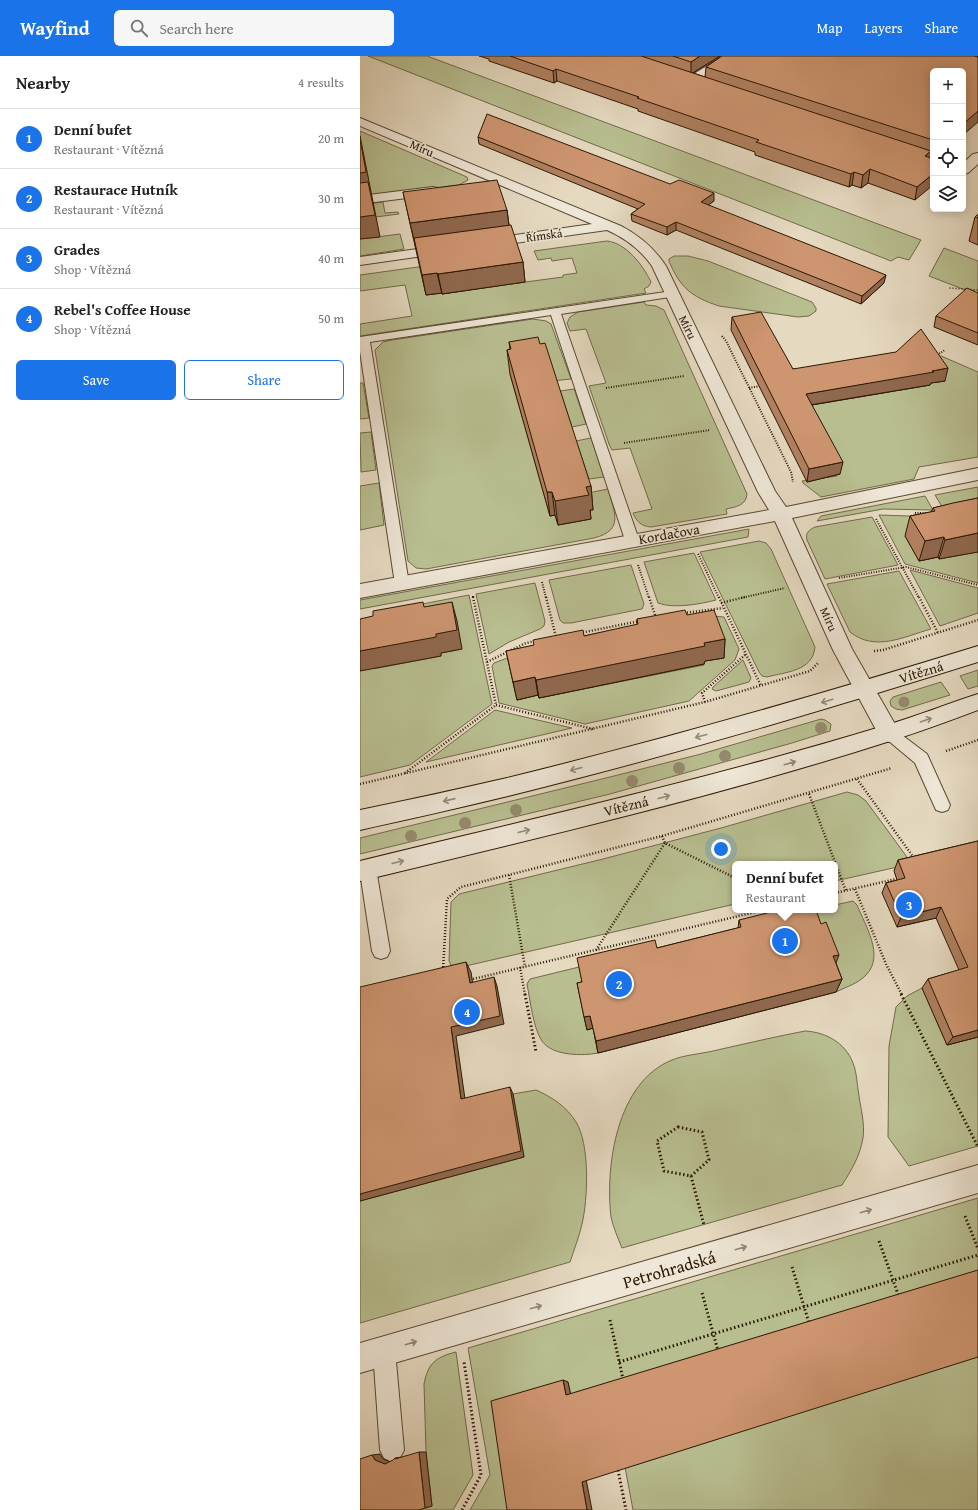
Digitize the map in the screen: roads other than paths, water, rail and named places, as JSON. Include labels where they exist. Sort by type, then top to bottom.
[{"type":"street","points":[[708,85],[689,79],[731,56]]},
{"type":"street","name":"Míru","points":[[360,122],[608,226],[635,240],[649,252],[659,266],[767,492],[781,514],[843,650],[864,690]]},
{"type":"street","points":[[966,167],[978,157]]},
{"type":"street","points":[[966,171],[978,174]]},
{"type":"street","points":[[475,185],[504,182]]},
{"type":"street","points":[[360,200],[446,189]]},
{"type":"street","name":"Římská","points":[[476,245],[608,226]]},
{"type":"street","points":[[360,261],[461,247]]},
{"type":"street","name":"Kordačova","points":[[360,592],[632,540],[781,514],[978,474]]},
{"type":"street","name":"Vítězná","points":[[360,820],[523,783],[798,710],[978,654]]},
{"type":"street","points":[[864,690],[889,733]]},
{"type":"street","name":"Vítězná","points":[[364,870],[659,798],[763,770],[889,733],[978,702]]},
{"type":"street","name":"Petrohradská","points":[[372,1354],[460,1330],[978,1179]]},
{"type":"lane","points":[[402,584],[362,340],[672,294]]},
{"type":"lane","points":[[555,311],[602,446],[632,540]]},
{"type":"lane","points":[[889,733],[921,759],[942,805]]},
{"type":"lane","points":[[364,870],[381,951]]},
{"type":"lane","points":[[372,1354],[392,1450]]},
{"type":"place","name":"Grades","points":[[909,905]]},
{"type":"place","name":"Denní bufet","points":[[785,941]]},
{"type":"place","name":"Restaurace Hutník","points":[[619,984]]},
{"type":"place","name":"Rebel's Coffee House","points":[[467,1012]]}]
